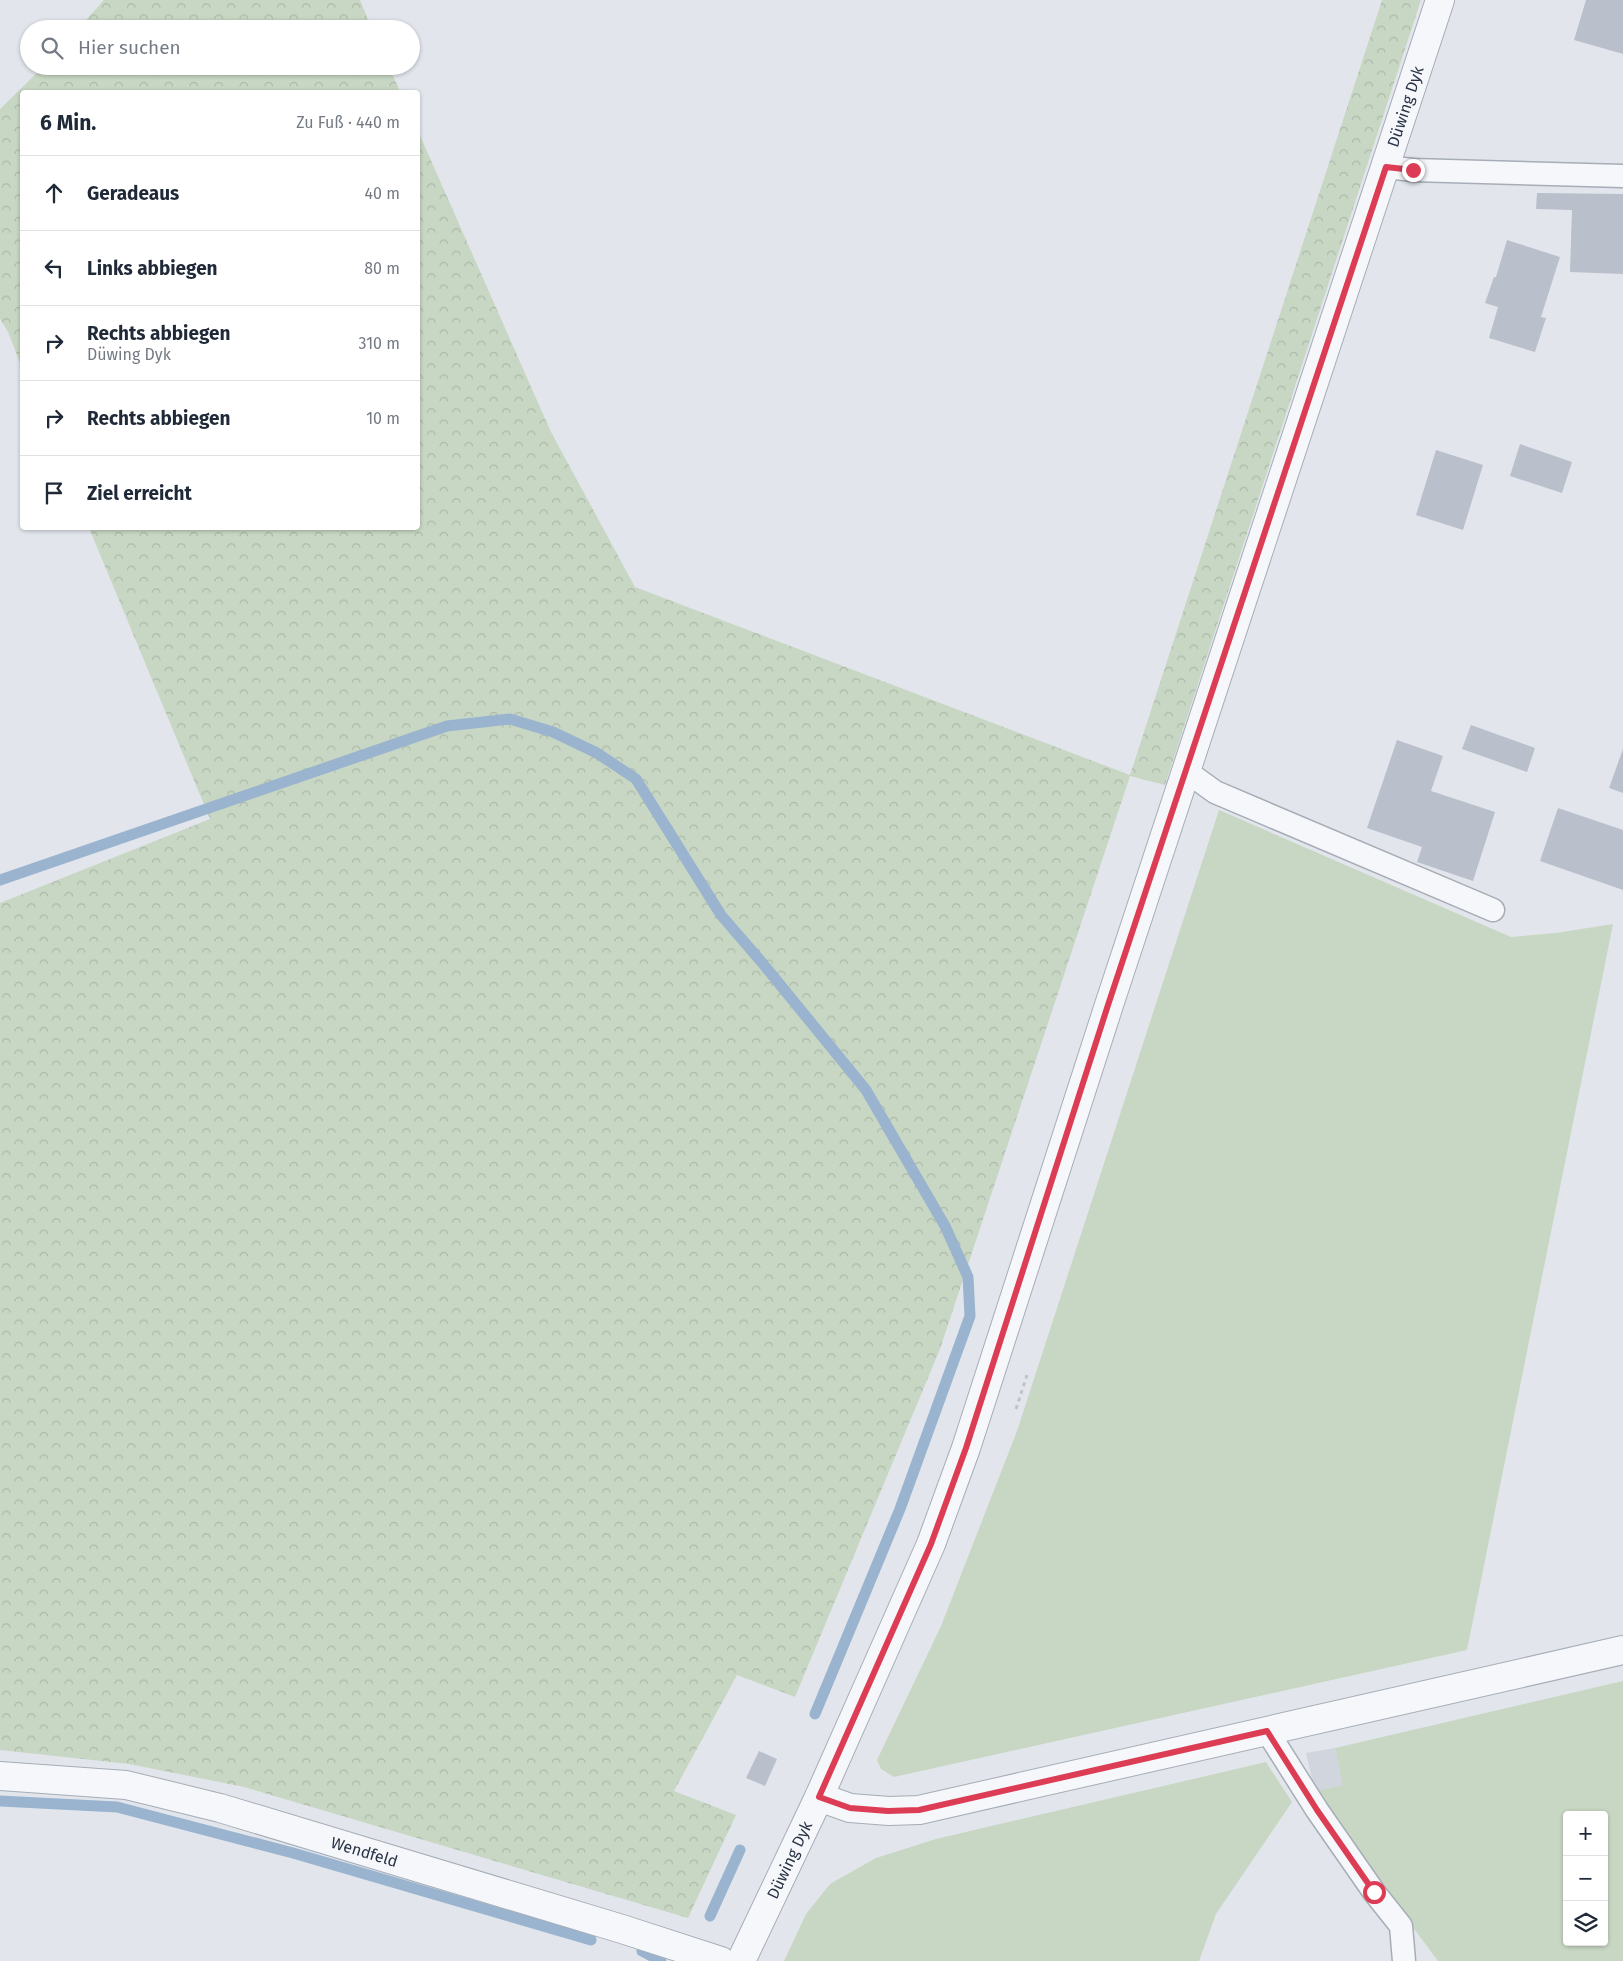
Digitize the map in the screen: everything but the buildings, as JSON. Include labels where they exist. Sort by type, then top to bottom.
[{"type":"street","name":"Düwing Dyk","points":[[741,1961],[819,1797],[931,1544],[966,1448],[1108,1005],[1440,0]]},
{"type":"street","points":[[819,1797],[850,1808],[888,1811],[919,1810],[1623,1650]]},
{"type":"street","name":"Wendfeld","points":[[0,1776],[126,1785],[220,1808],[622,1928],[721,1961]]},
{"type":"lane","points":[[1386,167],[1413,170],[1623,176]]},
{"type":"lane","points":[[1186,771],[1215,792],[1493,910]]},
{"type":"lane","points":[[1267,1731],[1317,1810],[1374,1892],[1401,1926],[1404,1961]]},
{"type":"shaded area","points":[[1335,1748],[1344,1785],[1312,1792],[1312,1779],[1306,1753]]},
{"type":"green space","points":[[104,0],[360,0],[368,20],[86,20]]},
{"type":"green space","points":[[1382,0],[1421,0],[1165,785],[1130,776],[940,1349],[795,1697],[737,1675],[674,1791],[736,1815],[688,1918],[244,1787],[129,1764],[0,1750],[0,903],[210,819],[90,530],[420,530],[420,136],[551,432],[635,587],[1130,775]]},
{"type":"green space","points":[[35,75],[393,75],[399,90],[20,90],[20,363],[8,332],[0,319],[0,109]]},
{"type":"green space","points":[[1219,810],[1511,937],[1556,933],[1613,924],[1467,1650],[894,1777],[881,1769],[877,1760],[941,1626],[1017,1431]]},
{"type":"green space","points":[[1623,1681],[1623,1961],[1438,1961],[1312,1792],[1343,1785],[1335,1748]]},
{"type":"green space","points":[[1266,1762],[1292,1802],[1216,1914],[1199,1961],[784,1961],[806,1914],[830,1884],[876,1858],[936,1839]]},
{"type":"waterway","points":[[0,880],[447,726],[510,719],[553,732],[597,753],[636,779],[721,915],[866,1090],[945,1226],[968,1277],[970,1316],[900,1509],[815,1714]]},
{"type":"waterway","points":[[0,1801],[117,1807],[293,1853],[591,1940]]},
{"type":"waterway","points":[[710,1916],[740,1850]]},
{"type":"waterway","points":[[642,1951],[661,1961]]},
{"type":"route","points":[[1374,1892],[1317,1810],[1267,1731],[919,1810],[888,1811],[850,1808],[819,1797],[931,1544],[966,1448],[1108,1005],[1386,167],[1413,170]]}]
